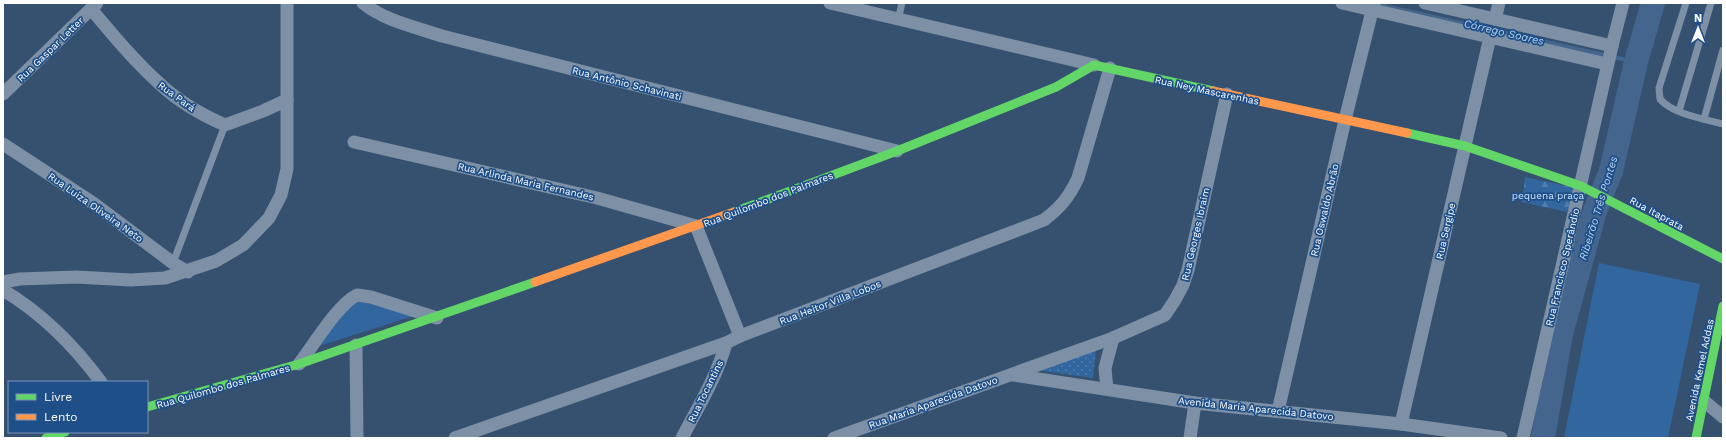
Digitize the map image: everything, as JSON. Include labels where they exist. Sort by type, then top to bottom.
[{"type":"street","points":[[3,282],[20,279],[76,277],[146,280],[165,278],[188,272],[216,261],[243,245],[269,218],[281,195],[287,168],[287,3]]},
{"type":"street","name":"Rua Antônio Schavinati","points":[[363,3],[372,10],[398,22],[442,36],[897,151]]},
{"type":"street","name":"Rua Ney Mascarenhas","points":[[830,3],[1094,65],[1465,146],[1586,188]]},
{"type":"street","points":[[1342,3],[1373,7],[1490,37],[1610,55]]},
{"type":"street","points":[[1425,3],[1495,19],[1610,55]]},
{"type":"street","points":[[1495,19],[1499,3]]},
{"type":"street","name":"Rua Francisco Sperândio","points":[[1523,438],[1586,188],[1610,55],[1623,3]]},
{"type":"street","name":"Rua Gaspar Letter","points":[[3,94],[94,6]]},
{"type":"street","name":"Rua Pará","points":[[94,6],[128,53],[161,85],[207,117],[225,125]]},
{"type":"street","name":"Rua Oswaldo Abrão","points":[[1278,411],[1345,120],[1373,7]]},
{"type":"street","name":"Rua Sergipe","points":[[1401,424],[1490,37]]},
{"type":"street","name":"Rua Quilombo dos Palmares","points":[[148,408],[299,364],[437,318],[696,226],[897,151],[1056,87],[1094,65]]},
{"type":"street","name":"Rua Heitor Villa Lobos","points":[[455,438],[726,343],[740,336],[1044,220],[1059,208],[1071,194],[1078,178],[1110,68]]},
{"type":"street","name":"Rua Georges Ibraim","points":[[1011,374],[1113,338],[1165,315],[1183,285],[1227,94]]},
{"type":"street","points":[[225,125],[263,111],[287,100]]},
{"type":"street","name":"Rua Arlinda Maria Fernandes","points":[[354,142],[597,198],[696,226]]},
{"type":"street","name":"Rua Luiza Oliveira Neto","points":[[3,144],[93,203],[173,263],[188,272]]},
{"type":"street","name":"Rua Itaprata","points":[[1586,188],[1723,260]]},
{"type":"street","points":[[696,226],[740,336]]},
{"type":"street","points":[[3,290],[40,314],[85,362],[100,381]]},
{"type":"street","name":"Rua Quilombo dos Palmares","points":[[299,364],[339,311],[356,295],[371,297],[437,318]]},
{"type":"street","name":"Avenida Kemel Addas","points":[[1696,438],[1723,306]]},
{"type":"street","points":[[1107,389],[1105,368],[1113,338]]},
{"type":"street","name":"Rua Tocantins","points":[[682,438],[708,390],[721,360],[726,343]]},
{"type":"street","points":[[356,345],[357,438]]},
{"type":"street","name":"Avenida Maria Aparecida Datovo","points":[[1011,374],[1194,402],[1401,424],[1501,438]]},
{"type":"street","name":"Rua Maria Aparecida Datovo","points":[[834,438],[1011,374]]},
{"type":"street","points":[[1704,401],[1723,417]]},
{"type":"street","points":[[1190,438],[1194,402]]},
{"type":"street","points":[[46,438],[62,433]]},
{"type":"lane","points":[[898,20],[902,3]]},
{"type":"lane","points":[[1686,3],[1659,88],[1660,99],[1663,103],[1679,111],[1723,124]]},
{"type":"lane","points":[[1679,111],[1711,3]]},
{"type":"lane","points":[[1704,119],[1723,50]]},
{"type":"lane","points":[[173,263],[225,125]]},
{"type":"green space","name":"pequena praça","points":[[1525,177],[1576,188],[1567,212],[1522,202]]},
{"type":"green space","points":[[1599,263],[1700,284],[1668,438],[1564,438]]},
{"type":"green space","points":[[358,300],[416,315],[316,347],[352,304]]},
{"type":"green space","points":[[1096,350],[1093,378],[1043,371],[1042,368]]},
{"type":"waterway","name":"Ribeirão Três Pontes","points":[[1543,438],[1561,334],[1595,211],[1611,171],[1636,62],[1653,3]]},
{"type":"waterway","name":"Córrego Soares","points":[[1376,4],[1636,62]]},
{"type":"traffic: fast","points":[[734,212],[897,151],[1056,87],[1094,65],[1213,91]]},
{"type":"traffic: fast","points":[[1407,133],[1465,146],[1581,186],[1723,259]]},
{"type":"traffic: fast","points":[[148,407],[299,364],[535,282]]},
{"type":"traffic: fast","points":[[1696,438],[1723,306]]},
{"type":"traffic: fast","points":[[46,438],[62,433]]},
{"type":"traffic: slow","points":[[1213,91],[1407,133]]},
{"type":"traffic: slow","points":[[535,282],[734,212]]}]
